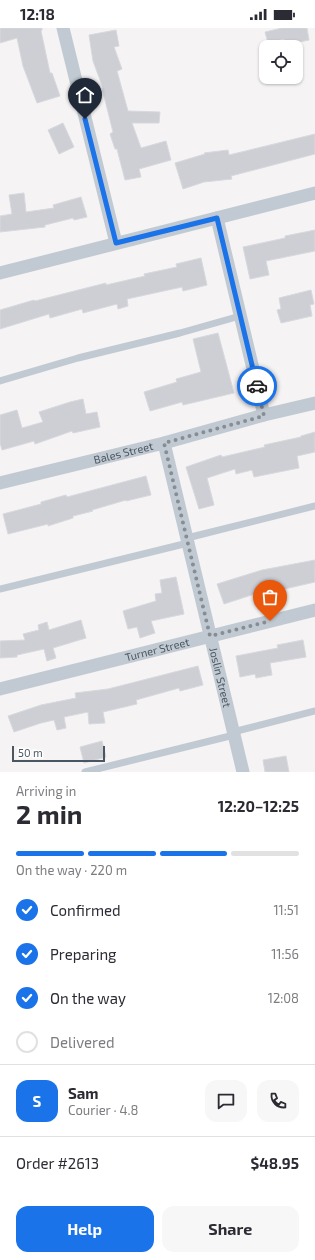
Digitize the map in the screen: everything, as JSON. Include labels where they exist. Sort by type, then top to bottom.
[{"type":"street","points":[[63,28],[116,243]]},
{"type":"street","points":[[0,273],[315,193]]},
{"type":"street","points":[[217,218],[264,416]]},
{"type":"street","name":"Bales Street","points":[[0,483],[164,443],[315,403]]},
{"type":"street","name":"Joslin Street","points":[[164,443],[243,772]]},
{"type":"street","name":"Turner Street","points":[[0,689],[315,610]]},
{"type":"lane","points":[[0,381],[78,358],[180,333],[240,316]]},
{"type":"lane","points":[[0,589],[188,541],[315,506]]},
{"type":"lane","points":[[85,772],[315,710]]},
{"type":"building","points":[[0,28],[42,28],[41,31],[50,73],[52,73],[60,96],[37,103],[23,66],[17,38],[0,43]]},
{"type":"building","points":[[282,28],[307,28],[309,40],[303,41],[303,40],[284,39],[267,40],[265,32]]},
{"type":"building","points":[[116,30],[119,46],[114,47],[122,69],[117,71],[128,111],[160,112],[159,123],[132,123],[141,148],[166,141],[171,160],[139,169],[141,177],[125,180],[117,149],[115,149],[110,134],[113,132],[103,88],[93,61],[89,35]]},
{"type":"building","points":[[63,123],[74,147],[59,154],[48,130]]},
{"type":"building","points":[[315,134],[315,154],[231,176],[232,179],[204,182],[183,189],[175,163],[205,154],[204,153],[228,150],[229,155]]},
{"type":"building","points":[[24,193],[26,212],[54,208],[53,205],[81,197],[87,217],[74,220],[73,218],[45,225],[45,227],[0,232],[0,216],[12,214],[9,195]]},
{"type":"building","points":[[315,230],[315,251],[266,261],[269,275],[250,279],[243,247]]},
{"type":"building","points":[[201,258],[207,285],[183,291],[182,287],[127,299],[128,306],[118,309],[117,304],[83,313],[82,309],[50,318],[49,314],[0,329],[0,310],[34,300],[35,301],[106,283],[106,285],[145,276],[144,274],[177,267],[176,264]]},
{"type":"building","points":[[311,290],[314,304],[310,305],[312,316],[281,323],[277,310],[281,309],[279,298]]},
{"type":"building","points":[[218,333],[234,393],[183,405],[182,402],[150,411],[144,392],[177,382],[176,379],[201,372],[193,339]]},
{"type":"building","points":[[83,399],[86,414],[97,412],[100,427],[73,433],[72,431],[35,444],[34,441],[2,450],[0,443],[0,415],[17,410],[22,428],[43,422],[39,412]]},
{"type":"building","points":[[315,432],[315,452],[297,456],[299,468],[254,477],[252,470],[236,474],[235,469],[207,478],[214,505],[199,509],[186,467],[221,455],[222,457],[265,447],[264,445],[301,437]]},
{"type":"building","points":[[146,476],[151,495],[126,500],[92,510],[93,511],[73,516],[73,518],[48,526],[48,524],[8,534],[3,514],[41,504],[41,502],[66,495],[67,497]]},
{"type":"building","points":[[315,560],[315,582],[267,593],[267,590],[224,604],[217,584],[262,570]]},
{"type":"building","points":[[176,577],[184,614],[151,621],[155,633],[140,638],[137,627],[128,629],[123,611],[156,601],[155,594],[162,593],[160,580]]},
{"type":"building","points":[[81,620],[86,638],[53,648],[56,658],[47,661],[44,649],[17,655],[17,657],[0,658],[0,641],[25,640],[23,634],[39,630],[38,625],[47,622],[49,630]]},
{"type":"building","points":[[303,640],[306,657],[270,663],[272,675],[256,678],[255,674],[240,677],[236,656],[278,648],[277,645]]},
{"type":"building","points":[[198,666],[203,685],[180,691],[179,688],[136,700],[137,704],[103,712],[105,723],[89,724],[88,712],[64,717],[66,728],[57,730],[54,720],[14,732],[8,716],[41,705],[76,698],[75,693],[108,689]]},
{"type":"building","points":[[102,741],[106,757],[84,763],[80,747]]},
{"type":"building","points":[[286,756],[289,772],[265,772],[263,760]]},
{"type":"way so far","points":[[257,386],[264,416],[164,443],[210,636],[270,621]]},
{"type":"route","points":[[85,119],[116,243],[217,218],[257,386]]}]
